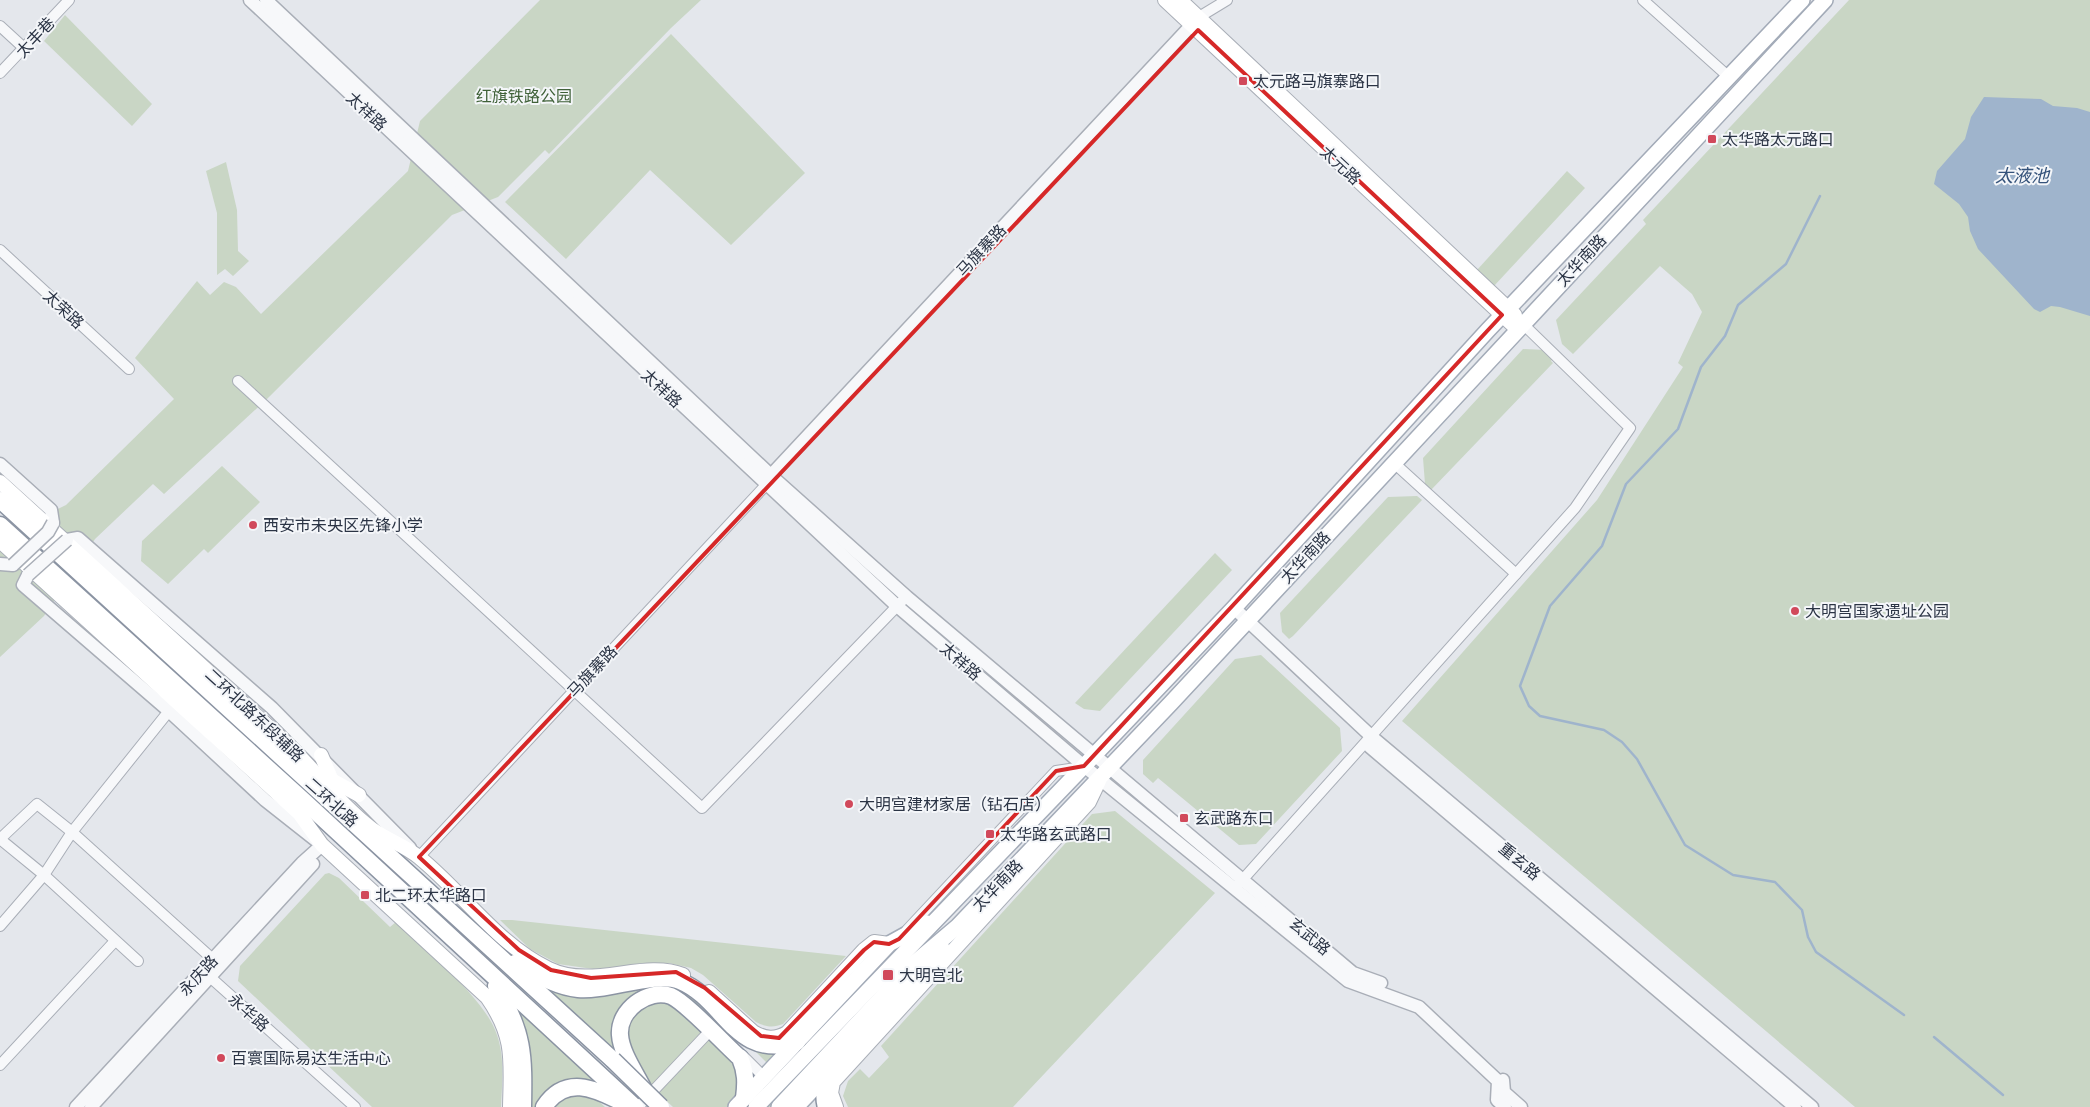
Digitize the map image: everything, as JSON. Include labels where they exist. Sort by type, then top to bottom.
[{"type":"highway","name":"二环北路","points":[[0,500],[491,949],[620,1057],[645,1092],[661,1107]]},
{"type":"highway","name":"二环北路","points":[[0,525],[485,969],[596,1080],[637,1107]]},
{"type":"highway","points":[[266,767],[299,813],[340,835]]},
{"type":"highway","points":[[340,800],[352,820],[372,829]]},
{"type":"highway","points":[[491,949],[546,980],[578,989],[672,978],[691,987],[745,1037],[763,1046],[784,1046],[797,1042]]},
{"type":"highway","points":[[485,969],[511,1010],[520,1036],[524,1057],[524,1107]]},
{"type":"highway","points":[[620,1057],[622,1022],[629,1010],[640,1000],[655,995],[671,996],[690,1011],[740,1058],[745,1069],[746,1104]]},
{"type":"highway","points":[[826,1107],[824,1099],[826,1084],[835,1065]]},
{"type":"highway","points":[[544,1107],[556,1094],[564,1089],[596,1080],[630,1107]]},
{"type":"main road","name":"太元路","points":[[1165,0],[1198,24],[1520,326]]},
{"type":"main road","name":"太元路","points":[[1180,0],[1198,24]]},
{"type":"main road","name":"太华南路","points":[[746,1104],[943,913],[1096,754],[1506,311],[1730,78],[1802,0]]},
{"type":"main road","name":"太华南路","points":[[779,1107],[912,964],[958,926],[1246,623],[1393,462],[1825,0]]},
{"type":"main road","name":"二环北路东段辅路","points":[[0,482],[292,748],[340,800],[372,829],[419,857],[518,950],[552,970],[591,978],[664,970],[676,972],[692,979],[718,1022],[761,1036],[779,1038],[791,1028],[864,950],[874,942],[894,942]]},
{"type":"main road","points":[[0,541],[299,813],[324,847],[478,988],[496,1010],[508,1037],[511,1051],[510,1107]]},
{"type":"main road","points":[[321,756],[340,800]]},
{"type":"main road","points":[[312,770],[359,795]]},
{"type":"main road","points":[[836,1107],[831,1093],[833,1082],[1089,802],[1104,773]]},
{"type":"main road","points":[[746,1104],[797,1042],[894,942],[943,913]]},
{"type":"main road","points":[[796,1107],[917,980],[958,926]]},
{"type":"street","name":"太丰巷","points":[[0,73],[69,0]]},
{"type":"street","name":"太祥路","points":[[250,0],[771,480],[906,597],[1096,754]]},
{"type":"street","name":"太祥路","points":[[266,0],[771,480],[897,606],[1084,766]]},
{"type":"street","points":[[1198,24],[1227,0]]},
{"type":"street","points":[[1643,0],[1730,78]]},
{"type":"street","name":"马旗寨路","points":[[419,857],[1198,24]]},
{"type":"street","points":[[0,26],[24,48]]},
{"type":"street","name":"太荣路","points":[[0,250],[129,368]]},
{"type":"street","points":[[1238,885],[1574,508],[1630,428],[1520,326]]},
{"type":"street","points":[[238,381],[702,808],[906,597]]},
{"type":"street","points":[[1393,462],[1516,574]]},
{"type":"street","points":[[0,464],[51,510],[53,523],[48,532],[14,565],[0,564]]},
{"type":"street","points":[[324,847],[265,800],[169,712],[23,584],[28,575],[67,540],[78,538],[272,708],[419,857]]},
{"type":"street","name":"重玄路","points":[[1231,610],[1369,740],[1795,1107]]},
{"type":"street","points":[[0,926],[44,875],[72,832],[169,712]]},
{"type":"street","name":"重玄路","points":[[1369,740],[1812,1107]]},
{"type":"street","name":"玄武路","points":[[1096,754],[1104,773]]},
{"type":"street","points":[[894,942],[1056,771],[1084,766]]},
{"type":"street","name":"玄武路","points":[[1084,766],[1104,773],[1238,885],[1348,981],[1419,1007],[1498,1081],[1499,1101],[1521,1107]]},
{"type":"street","points":[[138,962],[44,875],[0,839],[37,804],[72,832],[216,963]]},
{"type":"street","name":"永庆路","points":[[76,1107],[216,963],[302,864],[324,847]]},
{"type":"street","points":[[0,1065],[115,940]]},
{"type":"street","name":"永庆路","points":[[90,1107],[210,977],[216,963]]},
{"type":"street","name":"永华路","points":[[210,977],[354,1107]]},
{"type":"street","points":[[637,1107],[718,1022],[761,1074]]},
{"type":"highlighted area","points":[[1198,30],[1502,315],[1084,766],[1056,771],[899,939],[889,944],[874,942],[864,950],[779,1038],[761,1036],[705,988],[676,972],[591,978],[551,970],[519,950],[419,857]]},
{"type":"green space","name":"红旗铁路公园","points":[[540,0],[701,0],[671,28],[549,154],[545,150],[498,197],[452,215],[268,398],[164,494],[153,484],[95,539],[44,616],[0,657],[0,537],[66,505],[174,399],[135,358],[197,281],[210,295],[224,282],[236,287],[261,314],[408,171],[420,121]]},
{"type":"green space","name":"大明宫国家遗址公园","points":[[1849,0],[2090,0],[2090,1107],[1855,1107],[1402,721],[1597,500],[1683,367],[1678,363],[1702,312],[1692,294],[1660,266],[1573,354],[1562,344],[1556,320],[1646,224],[1643,220]]},
{"type":"green space","points":[[65,15],[152,104],[132,126],[44,41]]},
{"type":"green space","points":[[671,34],[805,173],[731,245],[650,170],[566,259],[505,202]]},
{"type":"green space","points":[[226,162],[237,210],[238,251],[249,261],[233,276],[225,269],[217,275],[217,213],[206,171]]},
{"type":"green space","points":[[1567,171],[1585,188],[1494,286],[1477,270]]},
{"type":"green space","points":[[1523,349],[1547,350],[1554,357],[1551,361],[1553,363],[1431,490],[1425,484],[1423,458]]},
{"type":"green space","points":[[222,466],[260,502],[208,553],[204,549],[168,584],[141,561],[142,541]]},
{"type":"green space","points":[[1417,496],[1422,500],[1289,639],[1282,632],[1280,613],[1388,497]]},
{"type":"green space","points":[[1215,553],[1232,570],[1100,711],[1084,709],[1075,703]]},
{"type":"green space","points":[[1261,655],[1340,728],[1342,751],[1256,844],[1239,845],[1158,778],[1153,783],[1143,774],[1143,760],[1235,659]]},
{"type":"green space","points":[[1115,811],[1215,893],[1013,1107],[848,1107],[843,1096],[848,1081],[860,1069],[869,1078],[889,1057],[881,1046],[1092,814]]},
{"type":"green space","points":[[329,873],[339,878],[390,927],[396,922],[453,975],[481,1006],[491,1021],[500,1044],[502,1071],[501,1107],[372,1107],[238,981],[240,966],[325,874]]},
{"type":"green space","points":[[500,920],[846,956],[783,1024],[770,1026],[756,1022],[703,975],[691,968],[669,963],[593,969],[558,964],[530,949]]},
{"type":"green space","points":[[540,983],[654,984],[684,989],[714,1013],[706,1022],[796,1107],[673,1107]]},
{"type":"green space","points":[[516,1007],[594,1081],[595,1098],[605,1107],[526,1107]]},
{"type":"green space","points":[[746,1042],[776,1053],[767,1063]]},
{"type":"water","name":"太液池","points":[[1984,97],[2041,99],[2053,106],[2077,108],[2090,112],[2090,316],[2060,307],[2051,306],[2040,312],[2034,309],[1978,249],[1970,231],[1968,217],[1959,204],[1934,184],[1937,171],[1965,139],[1971,117]]},
{"type":"waterway","points":[[1820,196],[1786,264],[1738,305],[1725,336],[1701,367],[1678,429],[1626,484],[1602,546],[1550,606],[1520,686],[1529,706],[1540,716],[1604,730],[1622,742],[1637,759],[1685,845],[1733,875],[1775,882],[1802,910],[1808,937],[1816,952],[1904,1015]]},
{"type":"waterway","points":[[1934,1037],[2003,1095]]},
{"type":"place","name":"太元路马旗寨路口","points":[[1243,81]]},
{"type":"place","name":"太华路太元路口","points":[[1712,139]]},
{"type":"place","name":"西安市未央区先锋小学","points":[[253,525]]},
{"type":"place","name":"大明宫国家遗址公园","points":[[1795,611]]},
{"type":"place","name":"大明宫建材家居（钻石店）","points":[[849,804]]},
{"type":"place","name":"玄武路东口","points":[[1184,818]]},
{"type":"place","name":"太华路玄武路口","points":[[990,834]]},
{"type":"place","name":"北二环太华路口","points":[[365,895]]},
{"type":"place","name":"大明宫北","points":[[888,975]]},
{"type":"place","name":"百寰国际易达生活中心","points":[[221,1058]]}]
